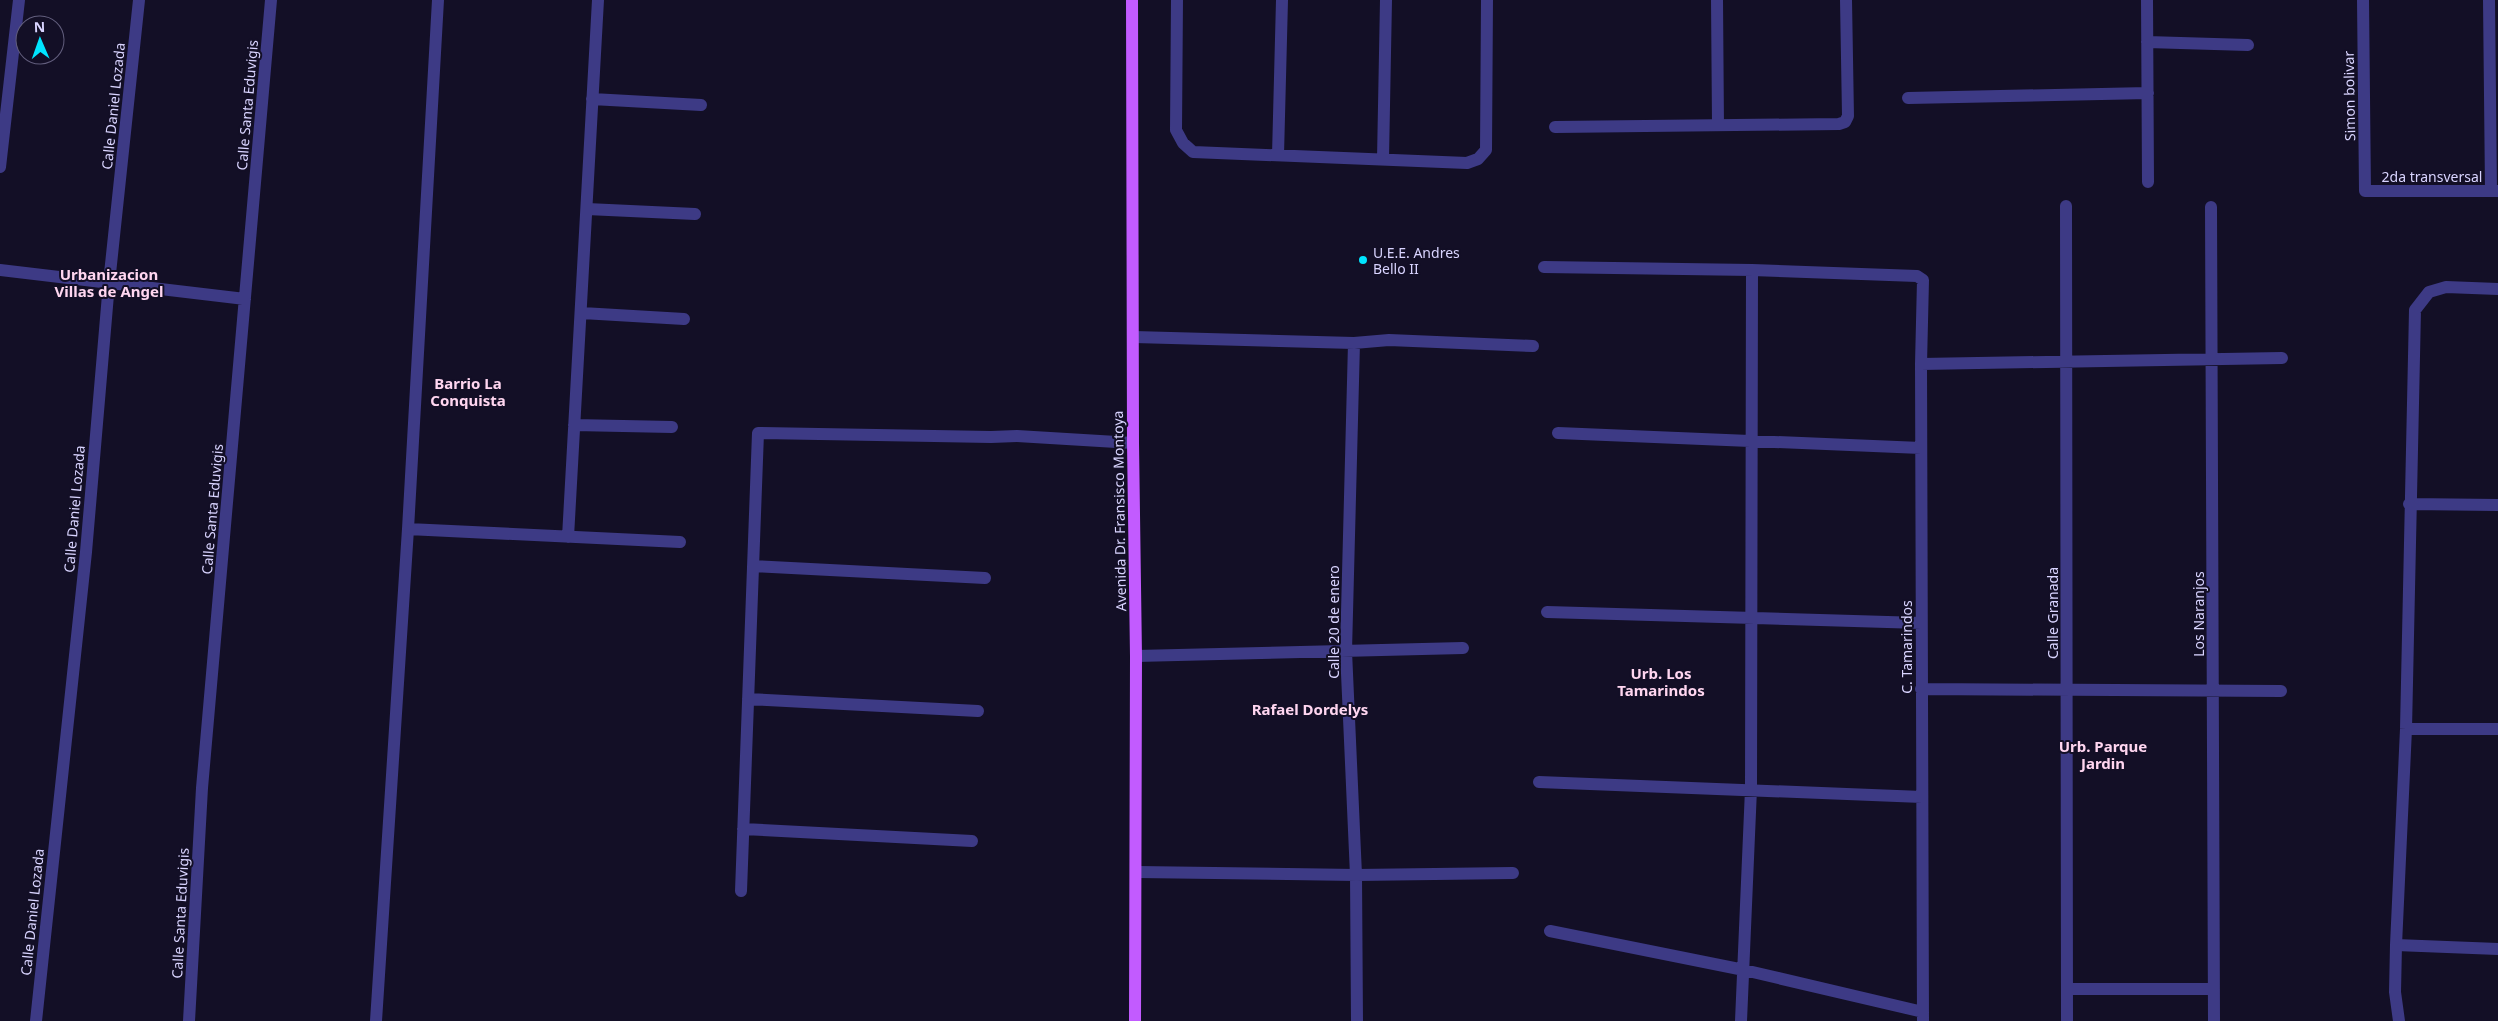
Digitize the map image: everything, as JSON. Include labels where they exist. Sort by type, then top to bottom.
[{"type":"main road","name":"Avenida Dr. Fransisco Montoya","points":[[1132,0],[1133,443],[1136,656],[1135,1021]]},
{"type":"street","points":[[0,167],[20,0]]},
{"type":"street","name":"Calle Daniel Lozada","points":[[36,1021],[86,552],[109,283],[139,0]]},
{"type":"street","name":"Calle Santa Eduvigis","points":[[189,1021],[202,788],[271,0]]},
{"type":"street","points":[[376,1021],[408,529],[438,0]]},
{"type":"street","points":[[568,537],[598,0]]},
{"type":"street","points":[[1177,0],[1176,130],[1183,143],[1193,152],[1467,163],[1478,159],[1486,150],[1488,0]]},
{"type":"street","points":[[1278,155],[1282,0]]},
{"type":"street","points":[[1383,159],[1386,0]]},
{"type":"street","points":[[1717,0],[1718,125]]},
{"type":"street","points":[[1555,126],[1839,124],[1845,122],[1848,116],[1846,0]]},
{"type":"street","points":[[2147,0],[2148,182]]},
{"type":"street","name":"Simon bolivar","points":[[2363,0],[2365,191]]},
{"type":"street","points":[[2489,0],[2494,191]]},
{"type":"street","points":[[2147,42],[2248,45]]},
{"type":"street","points":[[1908,98],[2148,93]]},
{"type":"street","points":[[592,99],[701,105]]},
{"type":"street","name":"2da transversal","points":[[2365,191],[2494,191]]},
{"type":"street","name":"Calle Granada","points":[[2066,206],[2067,1021]]},
{"type":"street","name":"Los Naranjos","points":[[2212,207],[2214,1021]]},
{"type":"street","points":[[587,209],[695,214]]},
{"type":"street","points":[[1544,267],[1752,270],[1751,789],[1741,1021]]},
{"type":"street","points":[[0,270],[245,299]]},
{"type":"street","name":"C. Tamarindos","points":[[1752,270],[1917,276],[1923,280],[1920,364],[1923,1017]]},
{"type":"street","points":[[2399,1021],[2395,992],[2396,945],[2406,729],[2409,504],[2415,310],[2429,292],[2446,287],[2498,289]]},
{"type":"street","points":[[582,313],[684,319]]},
{"type":"street","points":[[1134,337],[1354,343],[1389,340],[1533,346]]},
{"type":"street","name":"Calle 20 de enero","points":[[1354,343],[1346,651],[1356,875],[1357,1021]]},
{"type":"street","points":[[1920,364],[2282,358]]},
{"type":"street","points":[[574,425],[672,427]]},
{"type":"street","points":[[741,891],[758,433],[1017,436],[1133,443]]},
{"type":"street","points":[[1558,433],[1921,448]]},
{"type":"street","points":[[2409,504],[2498,505]]},
{"type":"street","points":[[408,529],[680,542]]},
{"type":"street","points":[[753,566],[985,578]]},
{"type":"street","points":[[1547,612],[1921,623]]},
{"type":"street","points":[[1136,656],[1463,648]]},
{"type":"street","points":[[1921,689],[2280,691]]},
{"type":"street","points":[[748,699],[978,711]]},
{"type":"street","points":[[2406,729],[2498,729]]},
{"type":"street","points":[[1539,782],[1922,797]]},
{"type":"street","points":[[743,829],[972,841]]},
{"type":"street","points":[[1136,872],[1356,875],[1513,873]]},
{"type":"street","points":[[1550,931],[1744,970],[1923,1017]]},
{"type":"street","points":[[2396,945],[2498,948]]},
{"type":"street","points":[[2067,989],[2214,989]]},
{"type":"place","name":"U.E.E. Andres Bello II","points":[[1363,260]]},
{"type":"district","name":"Urbanizacion Villas de Angel","points":[[109,282]]},
{"type":"district","name":"Barrio La Conquista","points":[[468,392]]},
{"type":"district","name":"Urb. Los Tamarindos","points":[[1661,682]]},
{"type":"district","name":"Rafael Dordelys","points":[[1310,709]]},
{"type":"district","name":"Urb. Parque Jardin","points":[[2103,754]]}]
